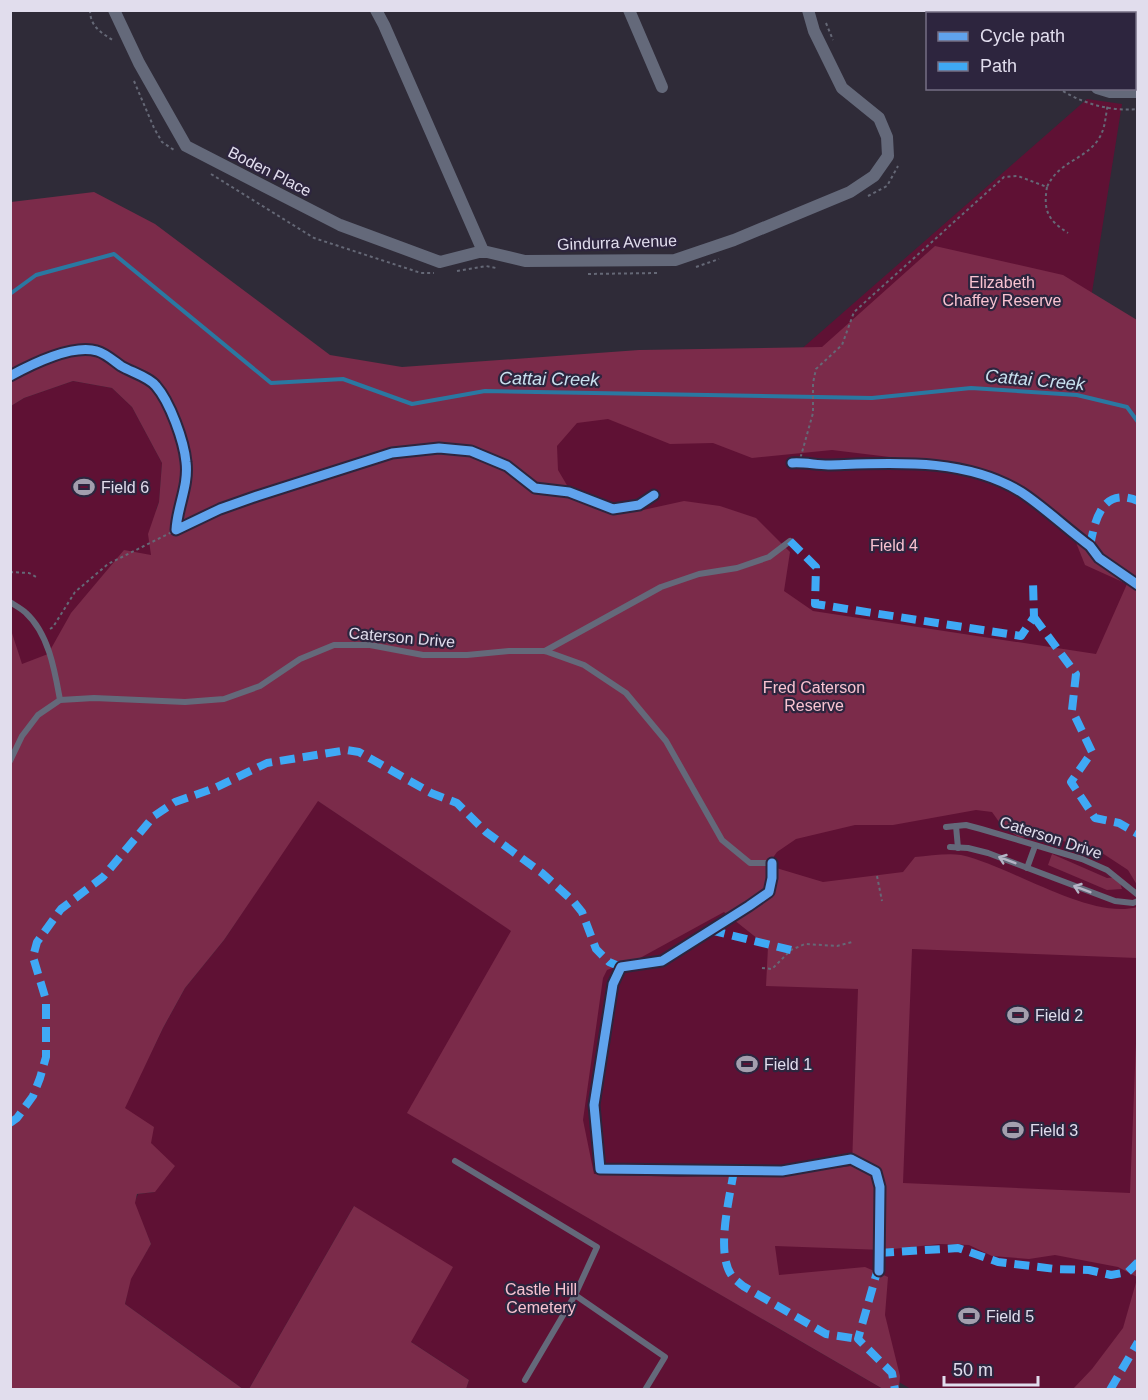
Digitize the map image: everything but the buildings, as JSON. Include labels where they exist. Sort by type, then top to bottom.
[{"type":"street","name":"Boden Place","points":[[114,10],[139,63],[186,146],[339,225],[440,262],[483,251]]},
{"type":"street","points":[[376,10],[483,251]]},
{"type":"street","points":[[629,10],[662,87]]},
{"type":"street","name":"Gindurra Avenue","points":[[483,251],[525,261],[675,260],[734,240],[850,192],[874,177],[888,156],[887,137],[879,118],[842,88],[814,31],[808,10]]},
{"type":"street","points":[[1104,90],[1137,92]]},
{"type":"lane","points":[[545,651],[661,587],[699,574],[737,568],[769,557],[790,542]]},
{"type":"lane","points":[[10,602],[27,613],[42,635],[55,674],[60,700],[39,715],[22,736],[10,761]]},
{"type":"lane","name":"Caterson Drive","points":[[60,700],[94,698],[185,702],[224,699],[260,686],[300,659],[334,645],[370,645],[423,655],[545,651],[584,665],[626,693],[666,741],[723,840],[750,863],[772,863]]},
{"type":"lane","name":"Caterson Drive","points":[[946,827],[966,825],[1082,859],[1107,870],[1137,896]]},
{"type":"lane","points":[[956,826],[954,847],[976,849],[1115,901],[1137,902]]},
{"type":"lane","points":[[1027,868],[1035,846]]},
{"type":"lane","points":[[455,1161],[597,1247],[575,1295],[525,1380]]},
{"type":"lane","points":[[575,1295],[665,1357],[645,1389]]},
{"type":"path","points":[[825,21],[834,40]]},
{"type":"path","points":[[1061,90],[1071,97],[1107,108],[1137,109]]},
{"type":"path","points":[[1068,233],[1053,223],[1047,214],[1045,198],[1047,187],[1051,177],[1061,167],[1081,155],[1097,141],[1106,125],[1110,92]]},
{"type":"path","points":[[860,200],[887,186],[899,162]]},
{"type":"path","points":[[799,463],[813,413],[813,383],[816,369],[842,345],[854,312],[1004,177],[1018,176],[1047,187]]},
{"type":"path","points":[[692,268],[722,258]]},
{"type":"path","points":[[475,268],[486,266],[504,270]]},
{"type":"path","points":[[583,274],[662,273]]},
{"type":"path","points":[[42,635],[53,627],[75,592],[108,564],[179,526]]},
{"type":"path","points":[[10,572],[29,573],[36,577]]},
{"type":"path","points":[[877,876],[882,901]]},
{"type":"path","points":[[762,968],[772,969],[791,950],[805,944],[837,946],[852,942]]},
{"type":"green space","name":"Fred Caterson Reserve","points":[[1087,99],[1122,104],[1089,311],[1138,338],[1137,1389],[911,1389],[455,1129],[577,918],[304,761],[11,1269],[11,406],[24,398],[73,381],[112,388],[132,407],[162,463],[159,502],[156,510],[774,373]]},
{"type":"green space","name":"Fred Caterson Reserve","points":[[94,192],[155,224],[330,355],[402,367],[639,350],[822,347],[935,246],[1063,275],[1137,320],[1137,885],[1128,870],[1096,849],[1038,835],[1020,838],[1002,826],[992,812],[976,810],[893,825],[855,825],[796,839],[777,852],[772,859],[773,867],[823,882],[903,872],[915,857],[961,855],[1096,906],[1118,909],[1137,907],[1137,958],[912,949],[903,1183],[1130,1193],[1137,1018],[1137,1277],[1118,1267],[1055,1255],[1029,1259],[992,1256],[969,1245],[940,1244],[883,1250],[775,1246],[779,1275],[865,1267],[888,1277],[885,1315],[900,1376],[899,1389],[883,1389],[407,1113],[511,931],[318,801],[224,940],[185,988],[125,1108],[154,1127],[151,1143],[175,1166],[155,1192],[137,1194],[135,1203],[151,1244],[131,1279],[125,1304],[243,1389],[11,1389],[11,630],[22,664],[48,654],[71,613],[124,550],[151,555],[148,534],[159,502],[162,463],[132,407],[112,388],[73,381],[24,398],[11,406],[11,202]],"holes":[[[608,419],[670,444],[713,443],[752,458],[832,450],[972,467],[1023,487],[1069,525],[1085,565],[1127,584],[1096,654],[813,611],[784,591],[790,552],[756,518],[720,506],[684,501],[643,510],[604,502],[568,487],[558,470],[557,446],[577,423]],[[724,912],[768,947],[766,986],[858,989],[852,1166],[785,1174],[679,1177],[594,1174],[583,1120],[603,978],[607,970],[640,958]]]},
{"type":"green space","name":"Castle Hill Cemetery","points":[[317,800],[512,931],[408,1113],[883,1389],[466,1389],[469,1380],[411,1342],[354,1206],[249,1389],[243,1389],[125,1304],[130,1279],[151,1244],[134,1203],[138,1194],[155,1192],[151,1143],[124,1108],[185,988],[224,940]]},
{"type":"green space","points":[[1052,854],[1107,878],[1118,877],[1122,889],[1107,890],[1048,865]]},
{"type":"green space","points":[[354,1206],[453,1267],[411,1342],[469,1380],[466,1389],[249,1389]]},
{"type":"green space","points":[[1137,1279],[1137,1389],[1073,1389],[1092,1369],[1123,1328]]},
{"type":"waterway","name":"Cattai Creek","points":[[10,294],[36,275],[114,254],[271,383],[343,379],[412,404],[485,391],[872,398],[971,388],[1077,395],[1127,407],[1138,422]]},
{"type":"marked path","points":[[1090,546],[1098,516],[1108,502],[1116,498],[1138,501]]},
{"type":"marked path","points":[[790,541],[816,567],[815,604],[1021,636],[1034,617],[1033,582]]},
{"type":"marked path","points":[[1034,617],[1076,674],[1072,710],[1092,752],[1071,782],[1095,818],[1119,823],[1138,834]]},
{"type":"marked path","points":[[10,1123],[17,1118],[33,1096],[46,1057],[46,1000],[33,957],[37,942],[61,909],[103,877],[154,816],[175,802],[215,788],[267,763],[347,750],[359,752],[431,793],[457,803],[486,832],[542,873],[573,901],[582,912],[596,949],[609,962],[621,967]]},
{"type":"marked path","points":[[710,930],[791,950]]},
{"type":"marked path","points":[[734,1170],[724,1239],[727,1266],[732,1276],[743,1286],[826,1334],[858,1339]]},
{"type":"marked path","points":[[879,1253],[958,1248],[998,1262],[1055,1269],[1089,1270],[1111,1275],[1128,1272],[1138,1262]]},
{"type":"marked path","points":[[879,1265],[858,1339],[892,1373],[895,1390]]},
{"type":"marked path","points":[[1110,1390],[1138,1342]]},
{"type":"cycle path","points":[[10,376],[53,356],[76,350],[87,350],[103,353],[121,366],[153,383],[171,412],[185,453],[186,480],[176,530],[220,509],[392,453],[439,448],[471,451],[507,466],[535,488],[569,492],[613,509],[639,505],[654,495]]},
{"type":"cycle path","points":[[792,463],[927,465],[976,473],[999,481],[1030,498],[1090,546],[1099,558],[1138,585]]},
{"type":"cycle path","points":[[772,863],[769,892],[749,906],[662,961],[621,967],[613,984],[594,1105],[600,1169],[782,1171],[851,1159],[876,1172],[880,1187],[879,1271]]},
{"type":"place","name":"Field 6","points":[[84,487]]},
{"type":"place","name":"Field 2","points":[[1018,1015]]},
{"type":"place","name":"Field 1","points":[[747,1064]]},
{"type":"place","name":"Field 3","points":[[1013,1130]]},
{"type":"place","name":"Field 5","points":[[969,1316]]},
{"type":"park label","name":"Elizabeth Chaffey Reserve","points":[[1002,291]]},
{"type":"park label","name":"Field 4","points":[[894,545]]}]
